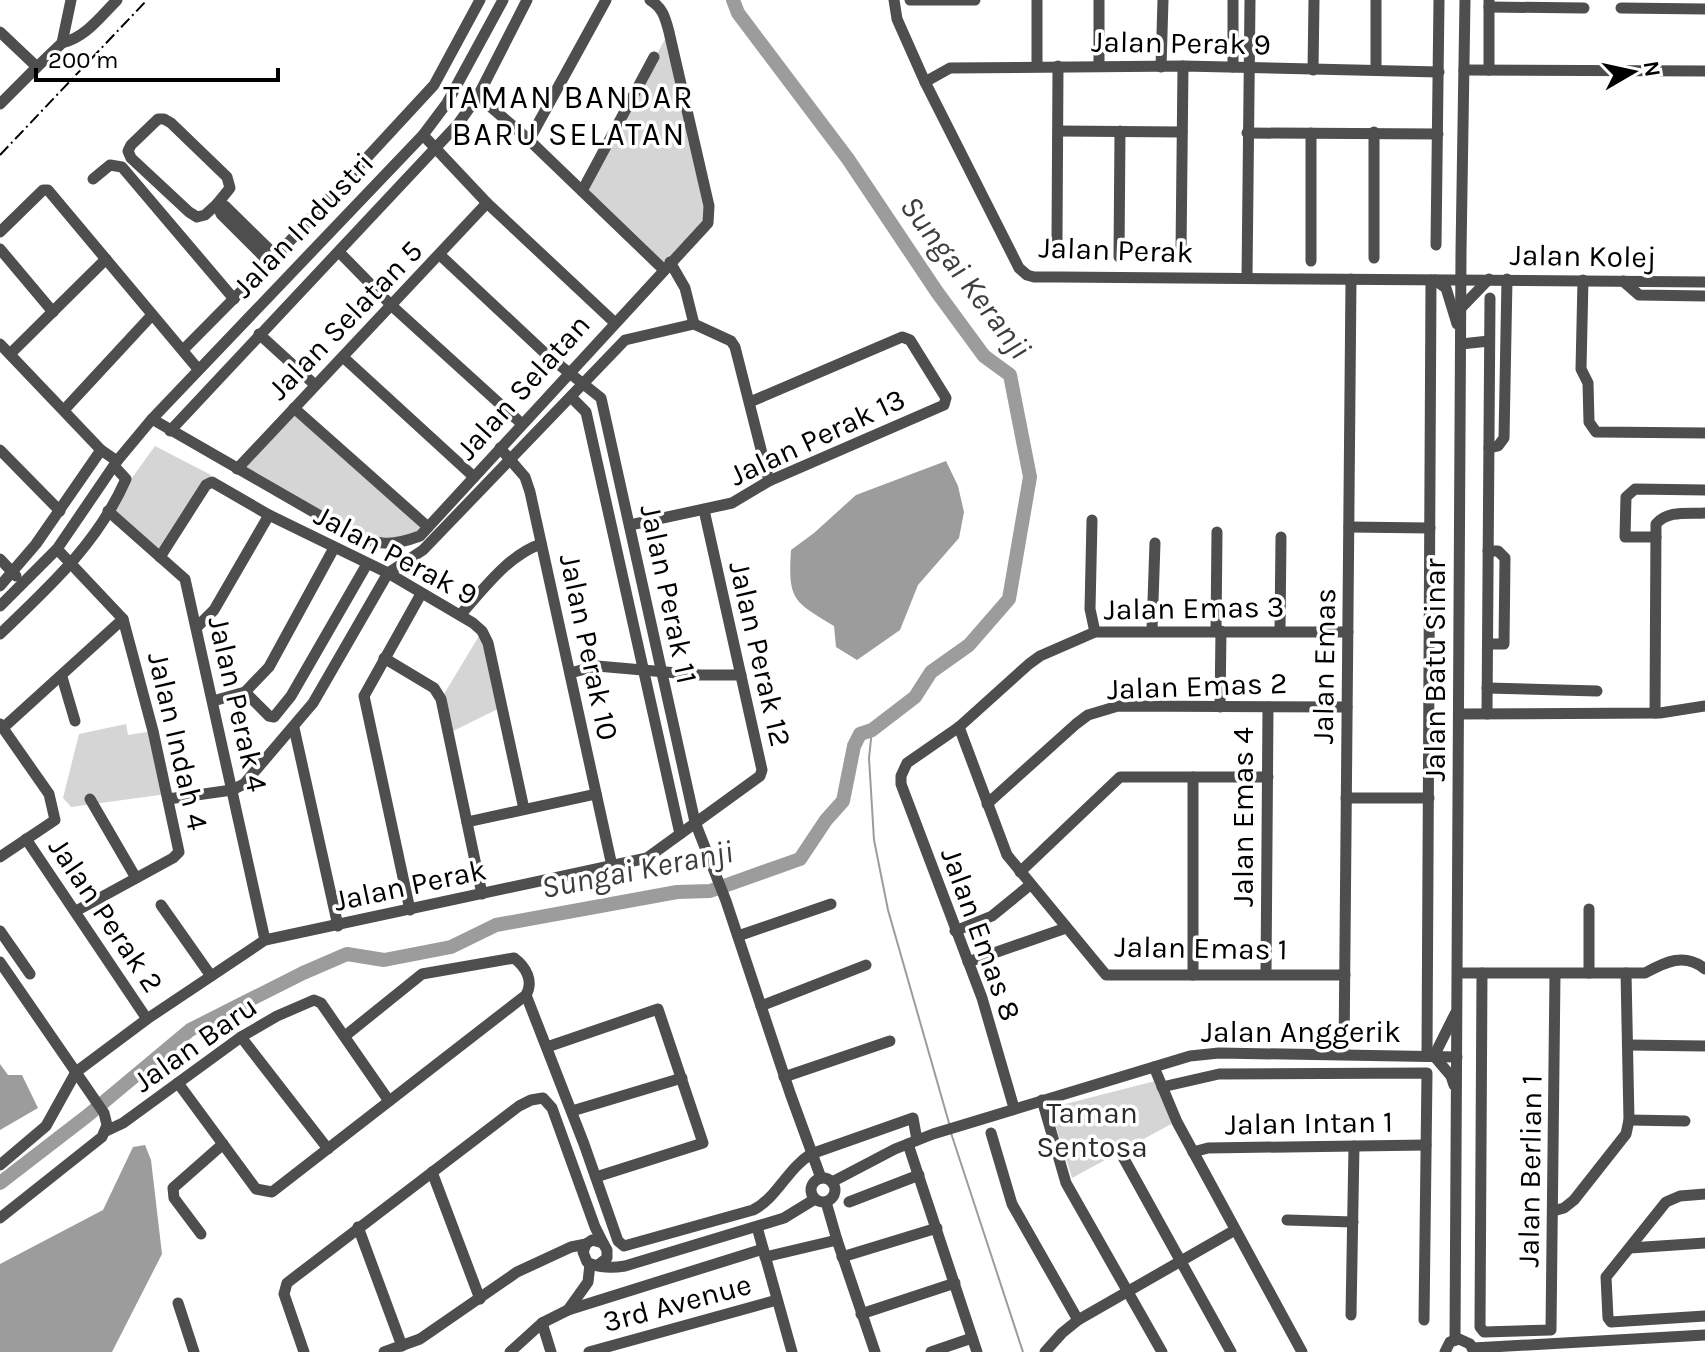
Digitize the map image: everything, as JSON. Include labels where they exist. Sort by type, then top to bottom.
[{"type":"street","points":[[62,43],[71,0]]},
{"type":"street","points":[[0,104],[62,43],[76,40],[84,34],[117,0]]},
{"type":"street","name":"Jalan Industri","points":[[183,350],[273,259],[434,85],[480,0]]},
{"type":"street","name":"Jalan Industri","points":[[0,606],[57,549],[116,463],[152,419],[423,135],[447,103],[503,0]]},
{"type":"street","points":[[170,431],[435,150],[478,96],[527,0]]},
{"type":"street","points":[[529,140],[606,0]]},
{"type":"street","name":"Jalan Selatan","points":[[152,419],[350,533],[375,544],[399,544],[420,536],[708,223],[709,206],[664,14],[650,0]]},
{"type":"street","name":"Jalan Perak","points":[[894,0],[897,19],[925,82],[1019,268],[1027,275],[1461,279]]},
{"type":"street","points":[[910,0],[975,0]]},
{"type":"street","points":[[1037,0],[1037,66]]},
{"type":"street","points":[[1099,0],[1099,66]]},
{"type":"street","points":[[1161,67],[1163,0]]},
{"type":"street","points":[[1233,0],[1233,67]]},
{"type":"street","points":[[1247,278],[1250,0]]},
{"type":"street","points":[[1313,70],[1314,0]]},
{"type":"street","points":[[1376,0],[1376,70]]},
{"type":"street","points":[[1436,245],[1439,0]]},
{"type":"street","name":"Jalan Batu Sinar","points":[[1455,1340],[1460,340],[1465,0]]},
{"type":"street","points":[[1489,70],[1489,3],[1584,8]]},
{"type":"street","points":[[1621,8],[1705,9]]},
{"type":"street","points":[[0,32],[37,67]]},
{"type":"street","points":[[582,191],[654,57]]},
{"type":"street","name":"Jalan Perak 9","points":[[925,82],[950,68],[1037,66],[1439,72]]},
{"type":"street","points":[[1057,239],[1058,66]]},
{"type":"street","points":[[1181,252],[1183,66]]},
{"type":"street","points":[[1464,70],[1705,71]]},
{"type":"street","points":[[478,96],[666,266],[685,288],[694,324]]},
{"type":"street","points":[[158,119],[171,123],[227,177],[230,188],[217,204],[205,215],[197,217],[131,158],[128,151],[131,145],[158,119]]},
{"type":"street","points":[[1058,131],[1182,132]]},
{"type":"street","points":[[1119,257],[1120,131]]},
{"type":"street","points":[[1374,132],[1374,258]]},
{"type":"street","points":[[1247,133],[1438,134]]},
{"type":"street","points":[[1311,133],[1311,261]]},
{"type":"street","points":[[423,135],[487,203],[614,322]]},
{"type":"street","points":[[93,179],[110,165],[122,167],[234,299]]},
{"type":"street","points":[[0,232],[46,189],[198,369]]},
{"type":"street","name":"Jalan Selatan 5","points":[[237,469],[487,203]]},
{"type":"street","points":[[217,204],[225,206],[273,259]]},
{"type":"street","points":[[307,222],[325,238]]},
{"type":"street","points":[[0,249],[53,312]]},
{"type":"street","points":[[339,252],[392,306],[522,424]]},
{"type":"street","points":[[1461,252],[1469,270],[1489,279],[1461,308]]},
{"type":"street","points":[[1433,280],[1450,270],[1461,252]]},
{"type":"street","points":[[440,255],[548,356],[585,383]]},
{"type":"street","points":[[10,354],[106,259]]},
{"type":"street","name":"Jalan Emas","points":[[1344,1054],[1351,279]]},
{"type":"street","name":"Jalan Kolej","points":[[1461,279],[1705,282]]},
{"type":"street","name":"Jalan Batu Sinar","points":[[1487,714],[1489,448],[1498,446],[1504,438],[1507,279]]},
{"type":"street","points":[[1433,280],[1446,288],[1460,340],[1489,341]]},
{"type":"street","points":[[1433,280],[1429,798],[1431,1056],[1451,1076],[1457,1093]]},
{"type":"street","points":[[1583,280],[1581,369],[1588,383],[1589,422],[1596,432],[1705,433]]},
{"type":"street","points":[[1623,281],[1639,295],[1705,296]]},
{"type":"street","points":[[1489,448],[1490,298]]},
{"type":"street","points":[[64,410],[152,315]]},
{"type":"street","points":[[168,799],[232,790],[256,772],[313,703],[388,573],[423,550],[625,340],[694,324],[731,341],[769,481]]},
{"type":"street","points":[[259,334],[314,384]]},
{"type":"street","name":"Jalan Perak 13","points":[[630,525],[732,503],[769,481],[944,405],[946,398],[906,337],[750,402]]},
{"type":"street","points":[[0,344],[116,463],[126,479],[72,566],[0,634]]},
{"type":"street","points":[[343,357],[474,477]]},
{"type":"street","name":"Jalan Perak 11","points":[[585,383],[601,398],[695,822],[726,901],[813,1158],[827,1180]]},
{"type":"street","name":"Jalan Perak 11","points":[[572,398],[586,412],[680,834]]},
{"type":"street","points":[[294,408],[428,527]]},
{"type":"street","name":"Jalan Perak 10","points":[[500,448],[525,477],[612,866]]},
{"type":"street","points":[[0,450],[60,511]]},
{"type":"street","points":[[0,586],[60,511],[101,450]]},
{"type":"street","name":"Jalan Perak 9","points":[[160,557],[209,482],[388,573],[460,615],[482,631],[488,643],[524,809]]},
{"type":"street","points":[[1656,537],[1625,537],[1626,497],[1635,489],[1705,490]]},
{"type":"street","name":"Jalan Perak 12","points":[[695,822],[762,773],[704,510]]},
{"type":"street","name":"Jalan Perak 4","points":[[108,511],[185,579],[265,940]]},
{"type":"street","points":[[1655,713],[1656,524],[1671,514],[1705,513]]},
{"type":"street","points":[[197,627],[214,610],[269,515]]},
{"type":"street","points":[[1092,520],[1090,609],[1095,632]]},
{"type":"street","points":[[1349,527],[1430,528]]},
{"type":"street","points":[[1217,532],[1220,707]]},
{"type":"street","points":[[1280,630],[1281,537]]},
{"type":"street","points":[[1152,630],[1155,543]]},
{"type":"street","points":[[460,615],[506,566],[526,549],[541,544]]},
{"type":"street","points":[[213,701],[245,692],[269,667],[334,548]]},
{"type":"street","name":"Jalan Indah 4","points":[[57,549],[123,619],[179,852],[76,911]]},
{"type":"street","points":[[0,559],[24,584]]},
{"type":"street","points":[[245,692],[269,716],[274,717],[291,696],[367,564]]},
{"type":"street","points":[[410,910],[364,696],[421,594]]},
{"type":"street","points":[[2,851],[55,820],[55,811],[49,794],[2,726],[62,677],[123,619]]},
{"type":"street","name":"Jalan Emas 3","points":[[901,776],[907,763],[959,727],[1040,656],[1095,632],[1348,632]]},
{"type":"street","points":[[384,658],[434,688],[441,699],[482,894]]},
{"type":"street","points":[[570,673],[597,666],[741,675]]},
{"type":"street","points":[[62,677],[75,721]]},
{"type":"street","points":[[1487,688],[1597,691]]},
{"type":"street","name":"Jalan Emas 2","points":[[987,804],[1088,715],[1118,706],[1347,707]]},
{"type":"street","points":[[1459,714],[1655,713],[1705,706]]},
{"type":"street","name":"Jalan Emas 4","points":[[1266,974],[1268,707]]},
{"type":"street","name":"Jalan Emas 1","points":[[959,727],[1007,855],[1106,975],[1345,975]]},
{"type":"street","points":[[294,728],[338,926]]},
{"type":"street","name":"Jalan Emas 8","points":[[901,776],[901,784],[968,962],[1014,1108]]},
{"type":"street","points":[[1020,872],[1120,777],[1268,777]]},
{"type":"street","points":[[1193,777],[1193,975]]},
{"type":"street","points":[[467,822],[596,794]]},
{"type":"street","points":[[1346,798],[1429,798]]},
{"type":"street","points":[[90,799],[136,878]]},
{"type":"street","name":"Jalan Perak","points":[[265,940],[647,858],[695,822]]},
{"type":"street","name":"Jalan Perak 2","points":[[26,839],[147,1019]]},
{"type":"street","points":[[955,931],[992,916],[1030,885]]},
{"type":"street","points":[[738,936],[831,904]]},
{"type":"street","points":[[161,905],[211,976]]},
{"type":"street","points":[[1589,909],[1589,973]]},
{"type":"street","points":[[968,962],[1066,928]]},
{"type":"street","points":[[0,931],[30,974]]},
{"type":"street","points":[[0,1165],[46,1126],[76,1072],[147,1019],[265,940]]},
{"type":"street","points":[[178,1083],[256,1189],[272,1192],[526,995],[531,980],[518,960],[510,958],[422,974],[345,1036],[389,1101]]},
{"type":"street","points":[[1458,973],[1645,973],[1668,961],[1688,959],[1705,969]]},
{"type":"street","name":"Jalan Baru","points":[[0,962],[107,1121],[102,1137],[0,1218]]},
{"type":"street","points":[[761,1006],[866,965]]},
{"type":"street","name":"Jalan Berlian 1","points":[[1482,973],[1480,1327],[1484,1332],[1551,1330],[1555,974]]},
{"type":"street","points":[[1553,1211],[1564,1208],[1574,1200],[1626,1134],[1629,1120],[1626,973]]},
{"type":"street","points":[[526,995],[572,1111],[618,1241],[624,1246],[763,1205],[796,1163],[913,1118],[913,1142],[919,1175],[977,1352]]},
{"type":"street","name":"Jalan Baru","points":[[106,1131],[123,1123],[241,1037],[306,1001],[321,1003],[345,1036]]},
{"type":"street","points":[[547,1047],[658,1009],[703,1143],[596,1177]]},
{"type":"street","points":[[1431,1056],[1457,1010]]},
{"type":"street","points":[[241,1037],[328,1149]]},
{"type":"street","points":[[784,1077],[890,1041]]},
{"type":"street","points":[[1628,1045],[1705,1046]]},
{"type":"street","points":[[1314,1054],[1314,1072]]},
{"type":"street","name":"Jalan Anggerik","points":[[827,1180],[845,1175],[933,1134],[1173,1060],[1201,1055],[1457,1057]]},
{"type":"street","points":[[1154,1067],[1193,1152],[1302,1352]]},
{"type":"street","points":[[1162,1087],[1219,1074],[1427,1073],[1424,1320]]},
{"type":"street","points":[[572,1111],[682,1078]]},
{"type":"street","points":[[304,1352],[284,1288],[291,1278],[519,1106],[543,1098],[552,1108],[590,1215],[605,1247],[605,1261],[589,1254],[557,1254],[517,1272],[420,1339],[384,1352]]},
{"type":"street","points":[[1042,1100],[1066,1183],[1162,1352]]},
{"type":"street","points":[[1629,1120],[1685,1121]]},
{"type":"street","points":[[991,1133],[1012,1204],[1078,1320]]},
{"type":"street","points":[[201,1234],[174,1198],[173,1188],[223,1144]]},
{"type":"street","name":"Jalan Intan 1","points":[[1193,1152],[1208,1148],[1426,1145]]},
{"type":"street","points":[[1351,1315],[1354,1146]]},
{"type":"street","points":[[1123,1157],[1231,1352]]},
{"type":"street","points":[[813,1158],[845,1175]]},
{"type":"street","points":[[432,1172],[480,1299]]},
{"type":"street","points":[[849,1202],[919,1175]]},
{"type":"street","points":[[589,1254],[614,1268],[757,1227],[784,1218],[821,1201],[835,1194],[827,1180],[814,1181],[810,1189],[821,1201],[837,1240],[875,1352]]},
{"type":"street","points":[[1705,1194],[1680,1196],[1666,1202],[1606,1277],[1608,1318],[1611,1322],[1705,1316]]},
{"type":"street","points":[[568,1310],[588,1282],[590,1215]]},
{"type":"street","points":[[1287,1220],[1353,1222]]},
{"type":"street","points":[[695,1226],[700,1244]]},
{"type":"street","points":[[358,1227],[402,1346]]},
{"type":"street","points":[[757,1227],[789,1351]]},
{"type":"street","points":[[842,1257],[937,1228]]},
{"type":"street","points":[[1045,1352],[1078,1320],[1235,1230]]},
{"type":"street","points":[[589,1254],[596,1240],[623,1261],[633,1263]]},
{"type":"street","points":[[510,1352],[542,1323],[568,1310],[764,1253],[837,1240]]},
{"type":"street","points":[[1630,1248],[1705,1243]]},
{"type":"street","points":[[861,1314],[955,1283]]},
{"type":"street","name":"3rd Avenue","points":[[589,1352],[777,1300]]},
{"type":"street","points":[[178,1303],[194,1352]]},
{"type":"street","points":[[542,1323],[551,1352]]},
{"type":"street","points":[[1445,1352],[1455,1340],[1463,1340],[1473,1350],[1705,1335]]},
{"type":"street","points":[[931,1352],[972,1338]]},
{"type":"green space","points":[[669,32],[710,215],[663,269],[582,191]]},
{"type":"green space","points":[[294,408],[428,527],[420,536],[375,544],[237,469]]},
{"type":"green space","points":[[155,446],[211,475],[160,557],[108,511]]},
{"type":"green space","points":[[482,631],[502,707],[447,734],[441,699]]},
{"type":"green space","points":[[126,724],[128,735],[153,731],[167,794],[71,807],[63,798],[79,734]]},
{"type":"green space","name":"Taman Sentosa","points":[[1155,1081],[1173,1123],[1072,1178],[1050,1108]]},
{"type":"shaded area","points":[[946,461],[958,486],[964,512],[959,538],[918,585],[900,630],[857,660],[836,647],[834,626],[801,604],[796,597],[792,589],[791,550],[856,495]]},
{"type":"shaded area","points":[[0,1064],[8,1075],[22,1075],[38,1108],[0,1130]]},
{"type":"shaded area","points":[[145,1145],[151,1160],[162,1254],[112,1352],[0,1352],[0,1264],[103,1210],[133,1147]]},
{"type":"waterway","name":"Sungai Keranji","points":[[0,1183],[190,1030],[347,954],[384,960],[451,947],[496,925],[677,892],[710,891],[800,859],[843,801],[854,746],[860,734],[872,730],[915,697],[931,672],[969,645],[1009,599],[1030,477],[1010,375],[984,356],[848,159],[738,13],[733,0]]},
{"type":"waterway","points":[[872,730],[869,758],[874,840],[888,910],[949,1123]]},
{"type":"waterway","points":[[951,1133],[1023,1352]]},
{"type":"railway","points":[[0,155],[147,0]]},
{"type":"district","name":"TAMAN BANDAR BARU SELATAN","points":[[569,116]]}]
